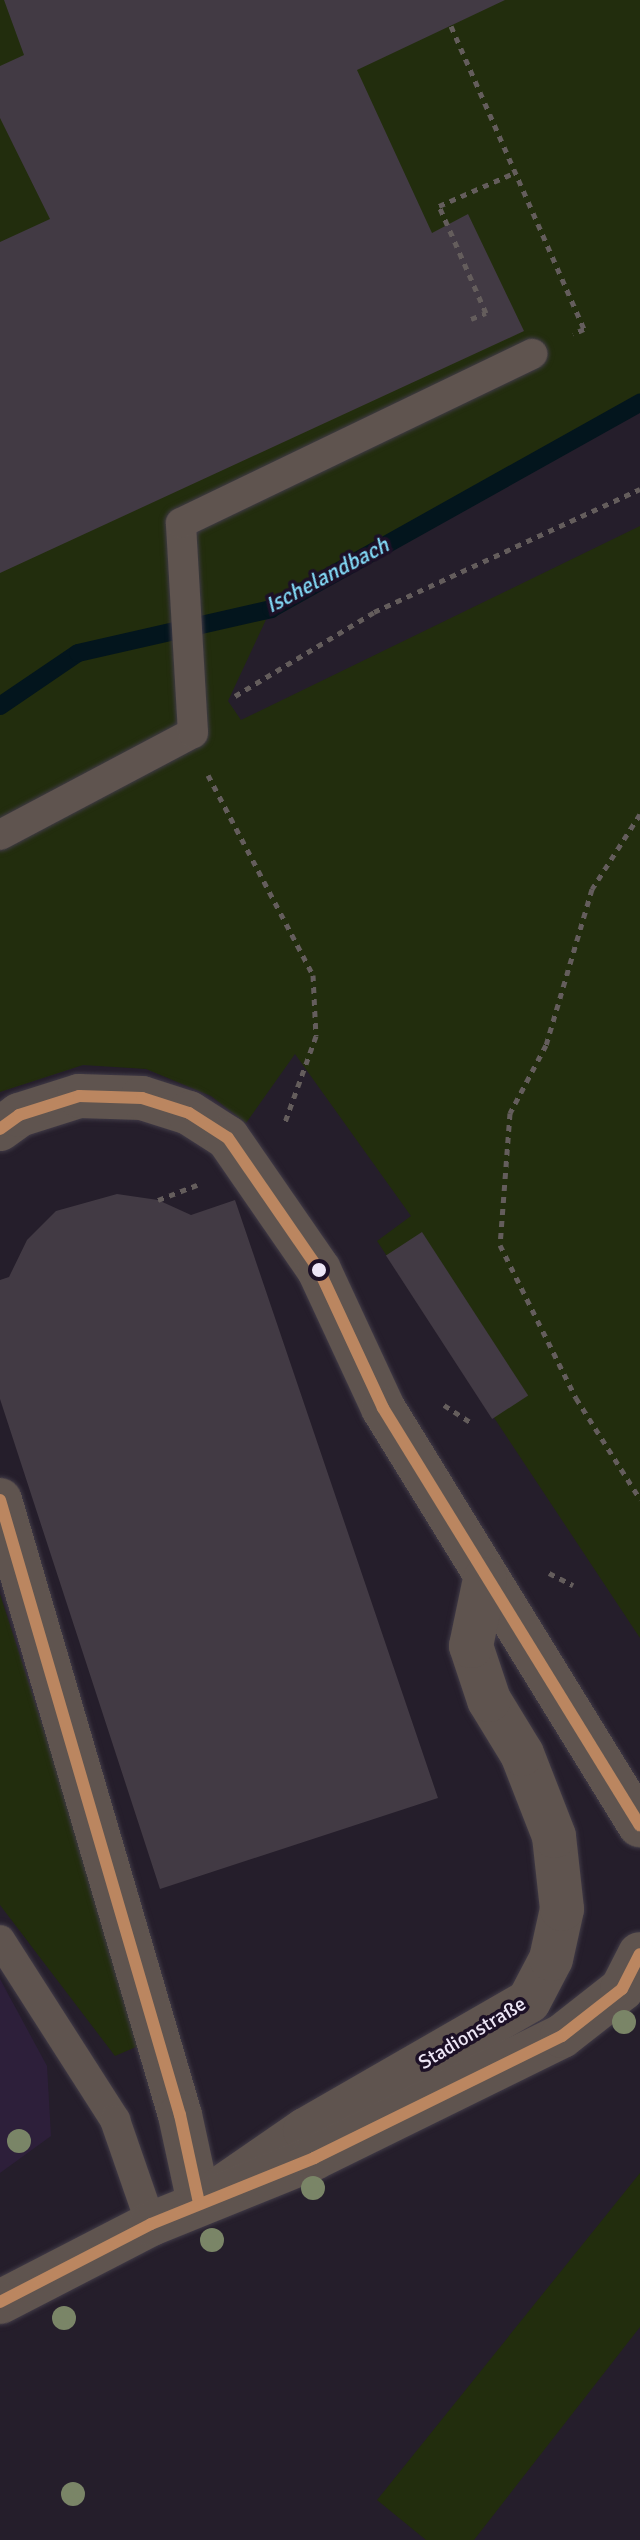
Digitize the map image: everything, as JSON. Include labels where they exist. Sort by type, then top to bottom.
[{"type":"street","points":[[0,1129],[19,1115],[79,1096],[142,1098],[189,1113],[228,1138],[252,1165],[319,1270],[383,1408],[413,1447],[485,1579],[514,1613],[640,1825]]},
{"type":"street","points":[[0,1500],[171,2086],[199,2203]]},
{"type":"street","name":"Stadionstraße","points":[[199,2203],[305,2130],[529,2001],[551,1959],[562,1909],[554,1836],[522,1754],[489,1700],[471,1646],[485,1579]]},
{"type":"street","name":"Stadionstraße","points":[[0,2302],[151,2224],[314,2158],[562,2036],[622,1989],[640,1954]]},
{"type":"lane","points":[[0,835],[193,733],[181,523],[532,354]]},
{"type":"lane","points":[[0,1940],[115,2120],[151,2224]]},
{"type":"path","points":[[451,26],[584,329],[532,354]]},
{"type":"path","points":[[471,319],[486,313],[439,206],[516,172]]},
{"type":"path","points":[[252,1165],[281,1132],[308,1071],[316,1036],[313,975],[197,754],[193,733],[228,701],[374,612],[640,489]]},
{"type":"path","points":[[640,814],[592,889],[546,1045],[510,1113],[500,1245],[576,1398],[640,1499]]},
{"type":"path","points":[[431,1402],[455,1408],[473,1424]]},
{"type":"path","points":[[535,1565],[573,1585]]},
{"type":"shaded area","points":[[0,1979],[47,2066],[51,2136],[0,2173]]},
{"type":"green space","points":[[0,0],[640,0],[640,403],[271,609],[228,701],[241,720],[640,526],[640,1638],[377,1241],[411,1216],[295,1054],[246,1123],[211,1096],[146,1069],[83,1065],[0,1092]]},
{"type":"green space","points":[[0,1594],[145,2043],[115,2056],[0,1905]]},
{"type":"green space","points":[[640,2173],[640,2327],[474,2540],[426,2540],[377,2500]]},
{"type":"building","points":[[4,0],[505,0],[357,70],[432,233],[468,214],[524,331],[0,573],[0,242],[50,219],[0,118],[0,66],[24,55]]},
{"type":"building","points":[[117,1194],[158,1200],[191,1215],[235,1200],[438,1798],[160,1889],[0,1399],[0,1280],[9,1277],[27,1240],[56,1211]]},
{"type":"building","points":[[422,1232],[528,1396],[492,1419],[386,1255]]},
{"type":"waterway","name":"Ischelandbach","points":[[0,706],[78,653],[271,609],[640,403]]},
{"type":"transit line","points":[[0,1129],[19,1115],[79,1096],[142,1098],[189,1113],[228,1138],[319,1270],[383,1408],[640,1825]]},
{"type":"transit line","points":[[0,1500],[180,2115],[199,2203]]},
{"type":"transit line","points":[[0,2302],[151,2224],[314,2158],[562,2036],[622,1989],[640,1954]]}]
